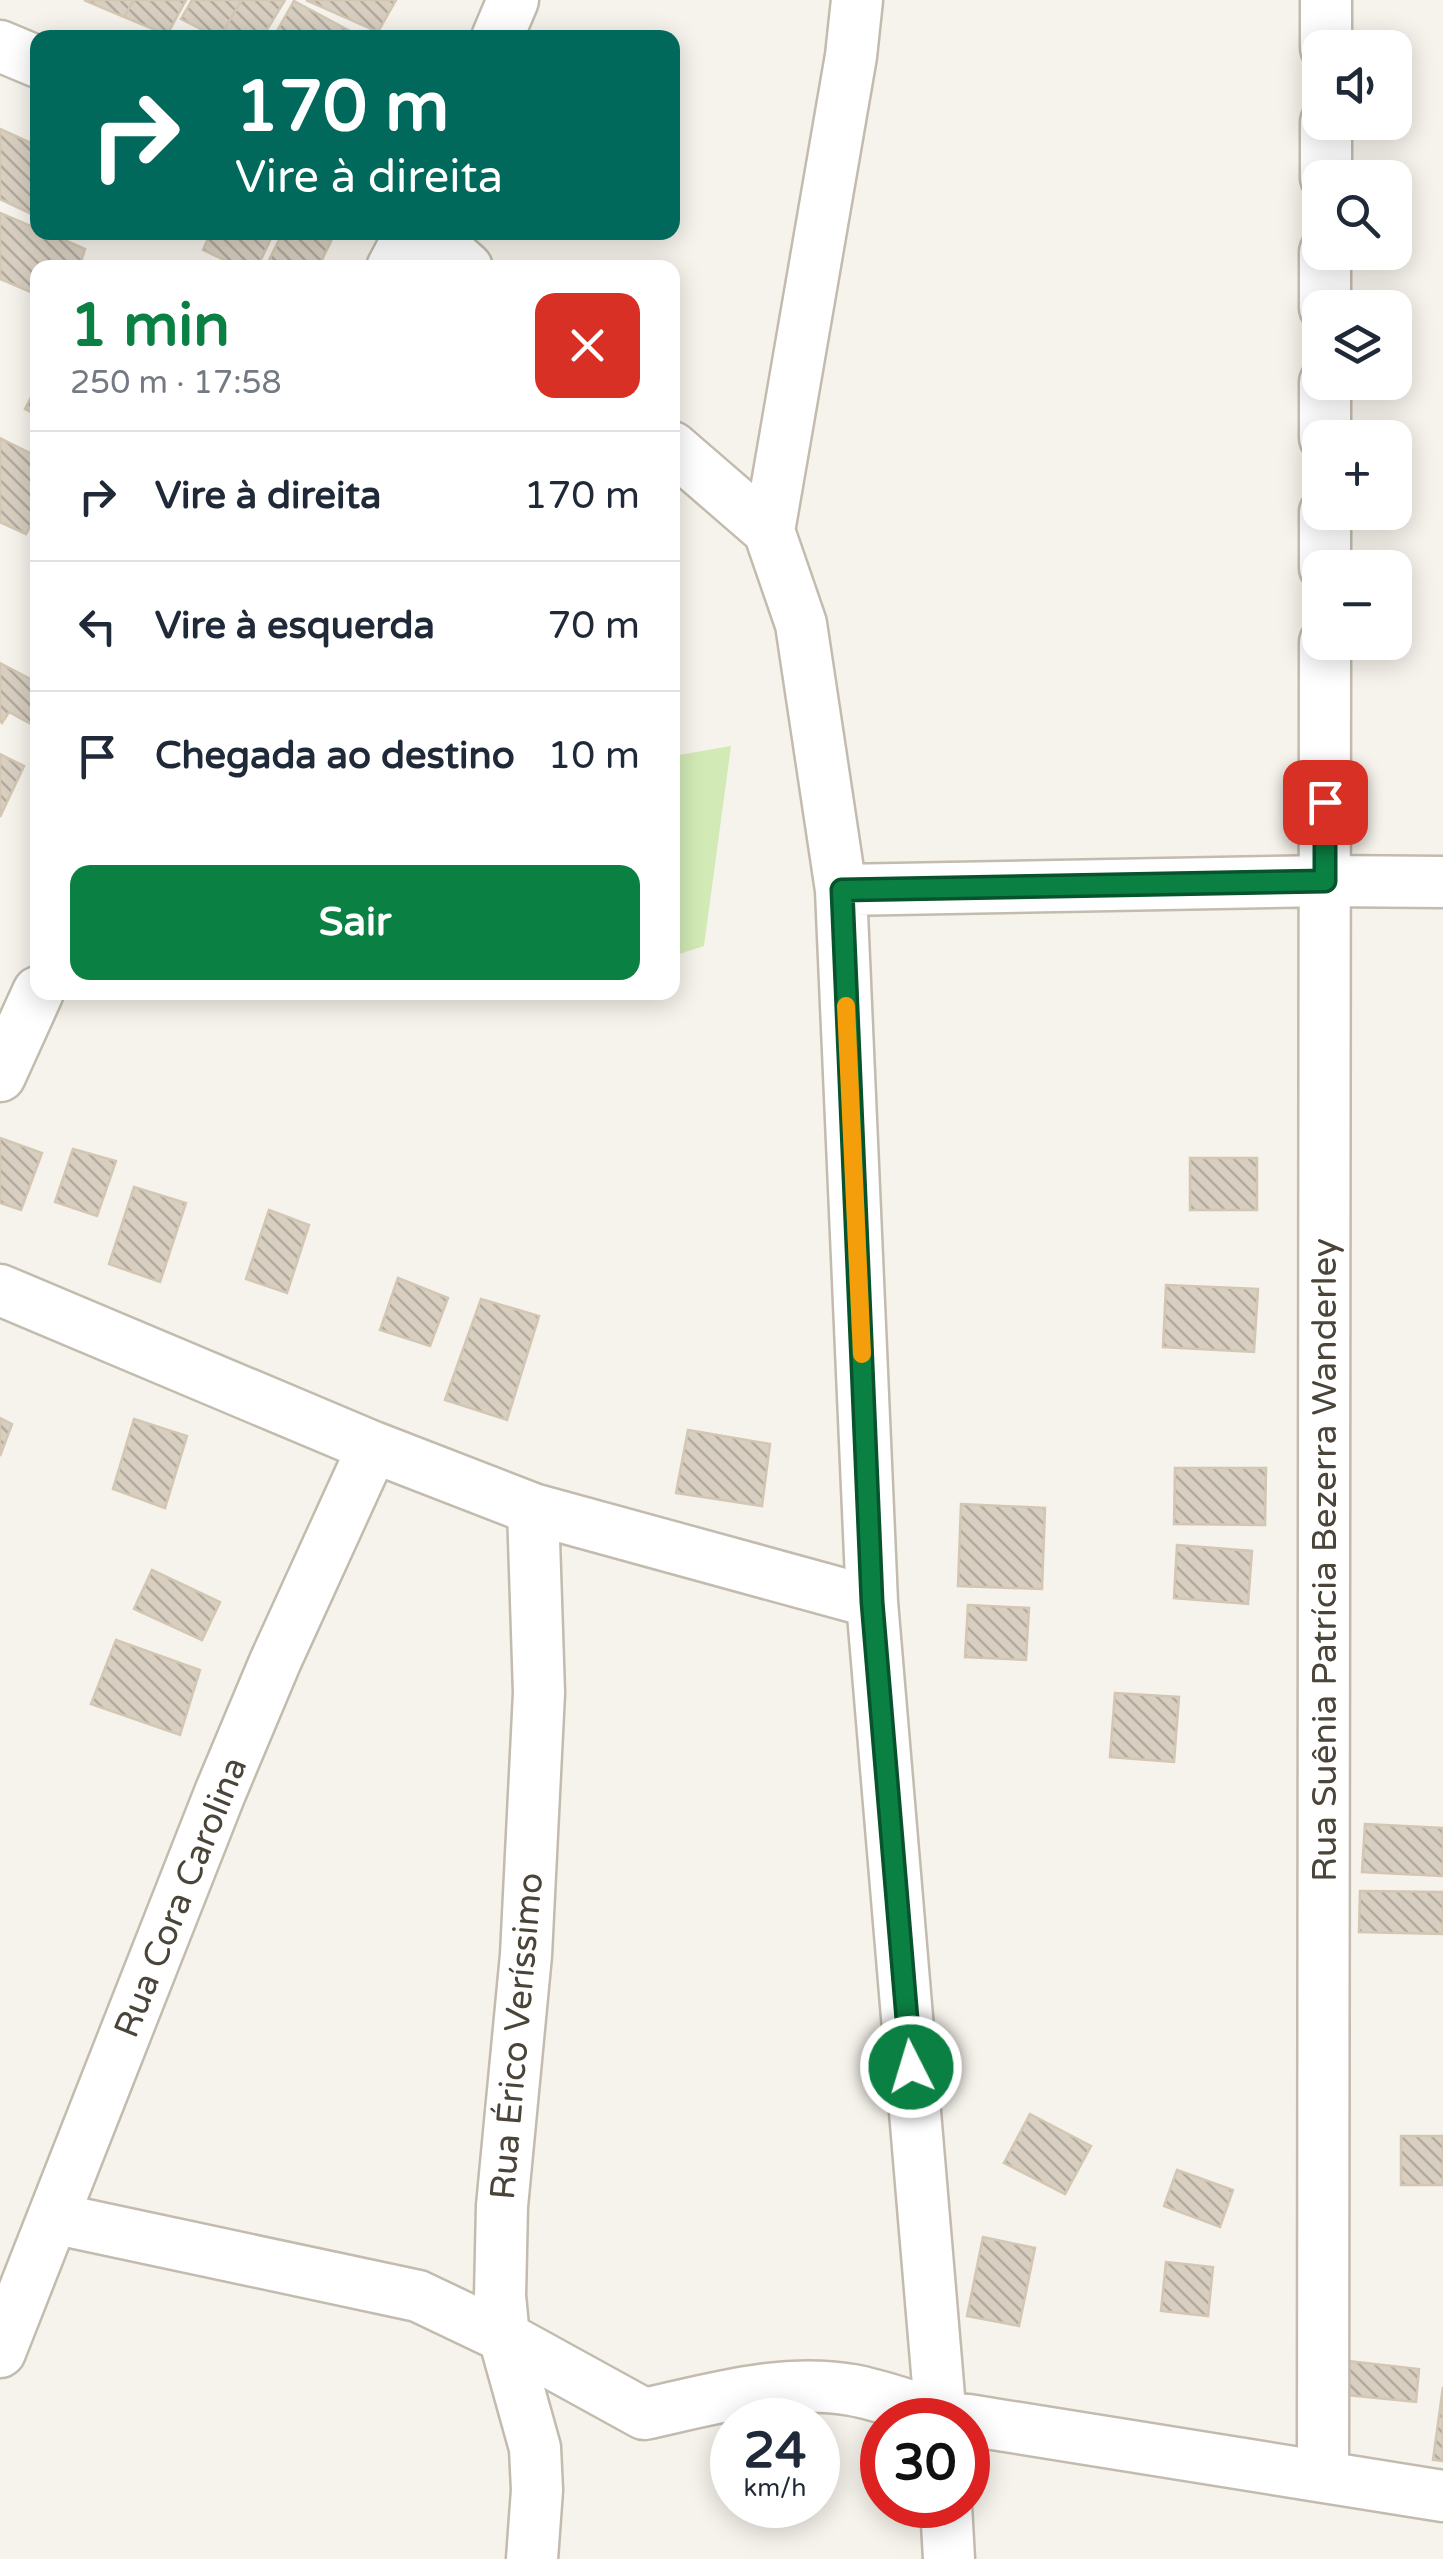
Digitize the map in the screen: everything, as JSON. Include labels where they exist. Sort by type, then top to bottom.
[{"type":"street","points":[[500,30],[513,0]]},
{"type":"street","points":[[857,0],[851,56],[769,532],[801,624],[842,890],[872,1602],[951,2398]]},
{"type":"street","points":[[1326,0],[1326,30]]},
{"type":"street","points":[[0,46],[30,59]]},
{"type":"street","points":[[436,240],[458,260]]},
{"type":"street","points":[[680,454],[769,532]]},
{"type":"street","name":"Rua Suênia Patrícia Bezerra Wanderley","points":[[1323,2477],[1325,660]]},
{"type":"street","points":[[842,890],[1443,882]]},
{"type":"street","points":[[0,1076],[34,1000]]},
{"type":"street","points":[[0,1290],[373,1447],[533,1509],[872,1602]]},
{"type":"street","name":"Rua Cora Carolina","points":[[0,2352],[220,1792],[373,1447]]},
{"type":"street","name":"Rua Érico Veríssimo","points":[[532,2559],[537,2490],[535,2448],[504,2337],[500,2296],[502,2206],[526,1955],[539,1693],[533,1509]]},
{"type":"street","points":[[53,2218],[418,2296],[504,2337],[644,2414],[793,2386],[889,2398]]},
{"type":"street","points":[[990,2425],[1443,2496]]},
{"type":"street","points":[[947,2528],[949,2559]]},
{"type":"green space","points":[[731,746],[704,946],[680,954],[680,755]]},
{"type":"building","points":[[84,0],[134,0],[124,17]]},
{"type":"building","points":[[134,0],[186,0],[170,30],[155,30],[124,17]]},
{"type":"building","points":[[192,0],[242,0],[224,30],[203,30],[181,19]]},
{"type":"building","points":[[242,0],[285,0],[267,30],[224,30]]},
{"type":"building","points":[[306,0],[396,0],[379,30]]},
{"type":"building","points":[[294,1],[348,30],[278,30]]},
{"type":"building","points":[[0,129],[30,142],[30,213],[0,199]]},
{"type":"building","points":[[0,213],[30,226],[30,240],[64,240],[85,249],[82,260],[30,260],[30,292],[0,279]]},
{"type":"building","points":[[207,240],[270,240],[261,260],[225,260],[203,250]]},
{"type":"building","points":[[279,240],[331,241],[322,260],[269,260]]},
{"type":"building","points":[[0,438],[30,453],[30,526],[26,534],[0,522]]},
{"type":"building","points":[[0,663],[30,679],[30,724],[9,712],[0,721]]},
{"type":"building","points":[[0,754],[24,766],[0,817]]},
{"type":"building","points":[[0,1138],[42,1153],[21,1210],[0,1203]]},
{"type":"building","points":[[73,1149],[116,1161],[97,1216],[55,1202]]},
{"type":"building","points":[[1190,1158],[1257,1158],[1257,1210],[1190,1210]]},
{"type":"building","points":[[134,1187],[186,1203],[160,1282],[109,1264]]},
{"type":"building","points":[[269,1210],[309,1225],[287,1293],[246,1279]]},
{"type":"building","points":[[398,1278],[448,1298],[430,1346],[380,1330]]},
{"type":"building","points":[[1166,1285],[1258,1289],[1254,1352],[1163,1347]]},
{"type":"building","points":[[481,1299],[539,1316],[507,1420],[445,1400]]},
{"type":"building","points":[[0,1418],[12,1424],[0,1456]]},
{"type":"building","points":[[134,1419],[187,1436],[165,1508],[113,1489]]},
{"type":"building","points":[[688,1430],[770,1444],[762,1506],[676,1493]]},
{"type":"building","points":[[1175,1468],[1266,1468],[1265,1525],[1174,1524]]},
{"type":"building","points":[[961,1504],[1045,1508],[1042,1589],[958,1586]]},
{"type":"building","points":[[1177,1545],[1252,1551],[1248,1604],[1174,1598]]},
{"type":"building","points":[[152,1570],[220,1602],[202,1640],[134,1609]]},
{"type":"building","points":[[968,1605],[1029,1608],[1026,1660],[965,1657]]},
{"type":"building","points":[[116,1640],[200,1670],[180,1735],[91,1704]]},
{"type":"building","points":[[1115,1693],[1179,1697],[1174,1762],[1110,1757]]},
{"type":"building","points":[[1365,1824],[1443,1828],[1443,1876],[1362,1872]]},
{"type":"building","points":[[1360,1891],[1443,1892],[1443,1934],[1359,1932]]},
{"type":"building","points":[[1030,2114],[1091,2146],[1065,2194],[1004,2163]]},
{"type":"building","points":[[1401,2136],[1443,2136],[1443,2185],[1401,2185]]},
{"type":"building","points":[[1177,2170],[1233,2190],[1220,2227],[1164,2206]]},
{"type":"building","points":[[983,2237],[1035,2248],[1019,2326],[967,2316]]},
{"type":"building","points":[[1166,2262],[1213,2267],[1208,2316],[1161,2311]]},
{"type":"building","points":[[1348,2361],[1419,2369],[1416,2402],[1345,2395]]},
{"type":"building","points":[[1443,2387],[1443,2461],[1433,2460]]},
{"type":"slow traffic","points":[[846,1006],[862,1354]]},
{"type":"route","points":[[911,2067],[872,1602],[842,890],[1325,881],[1325,802]]}]
